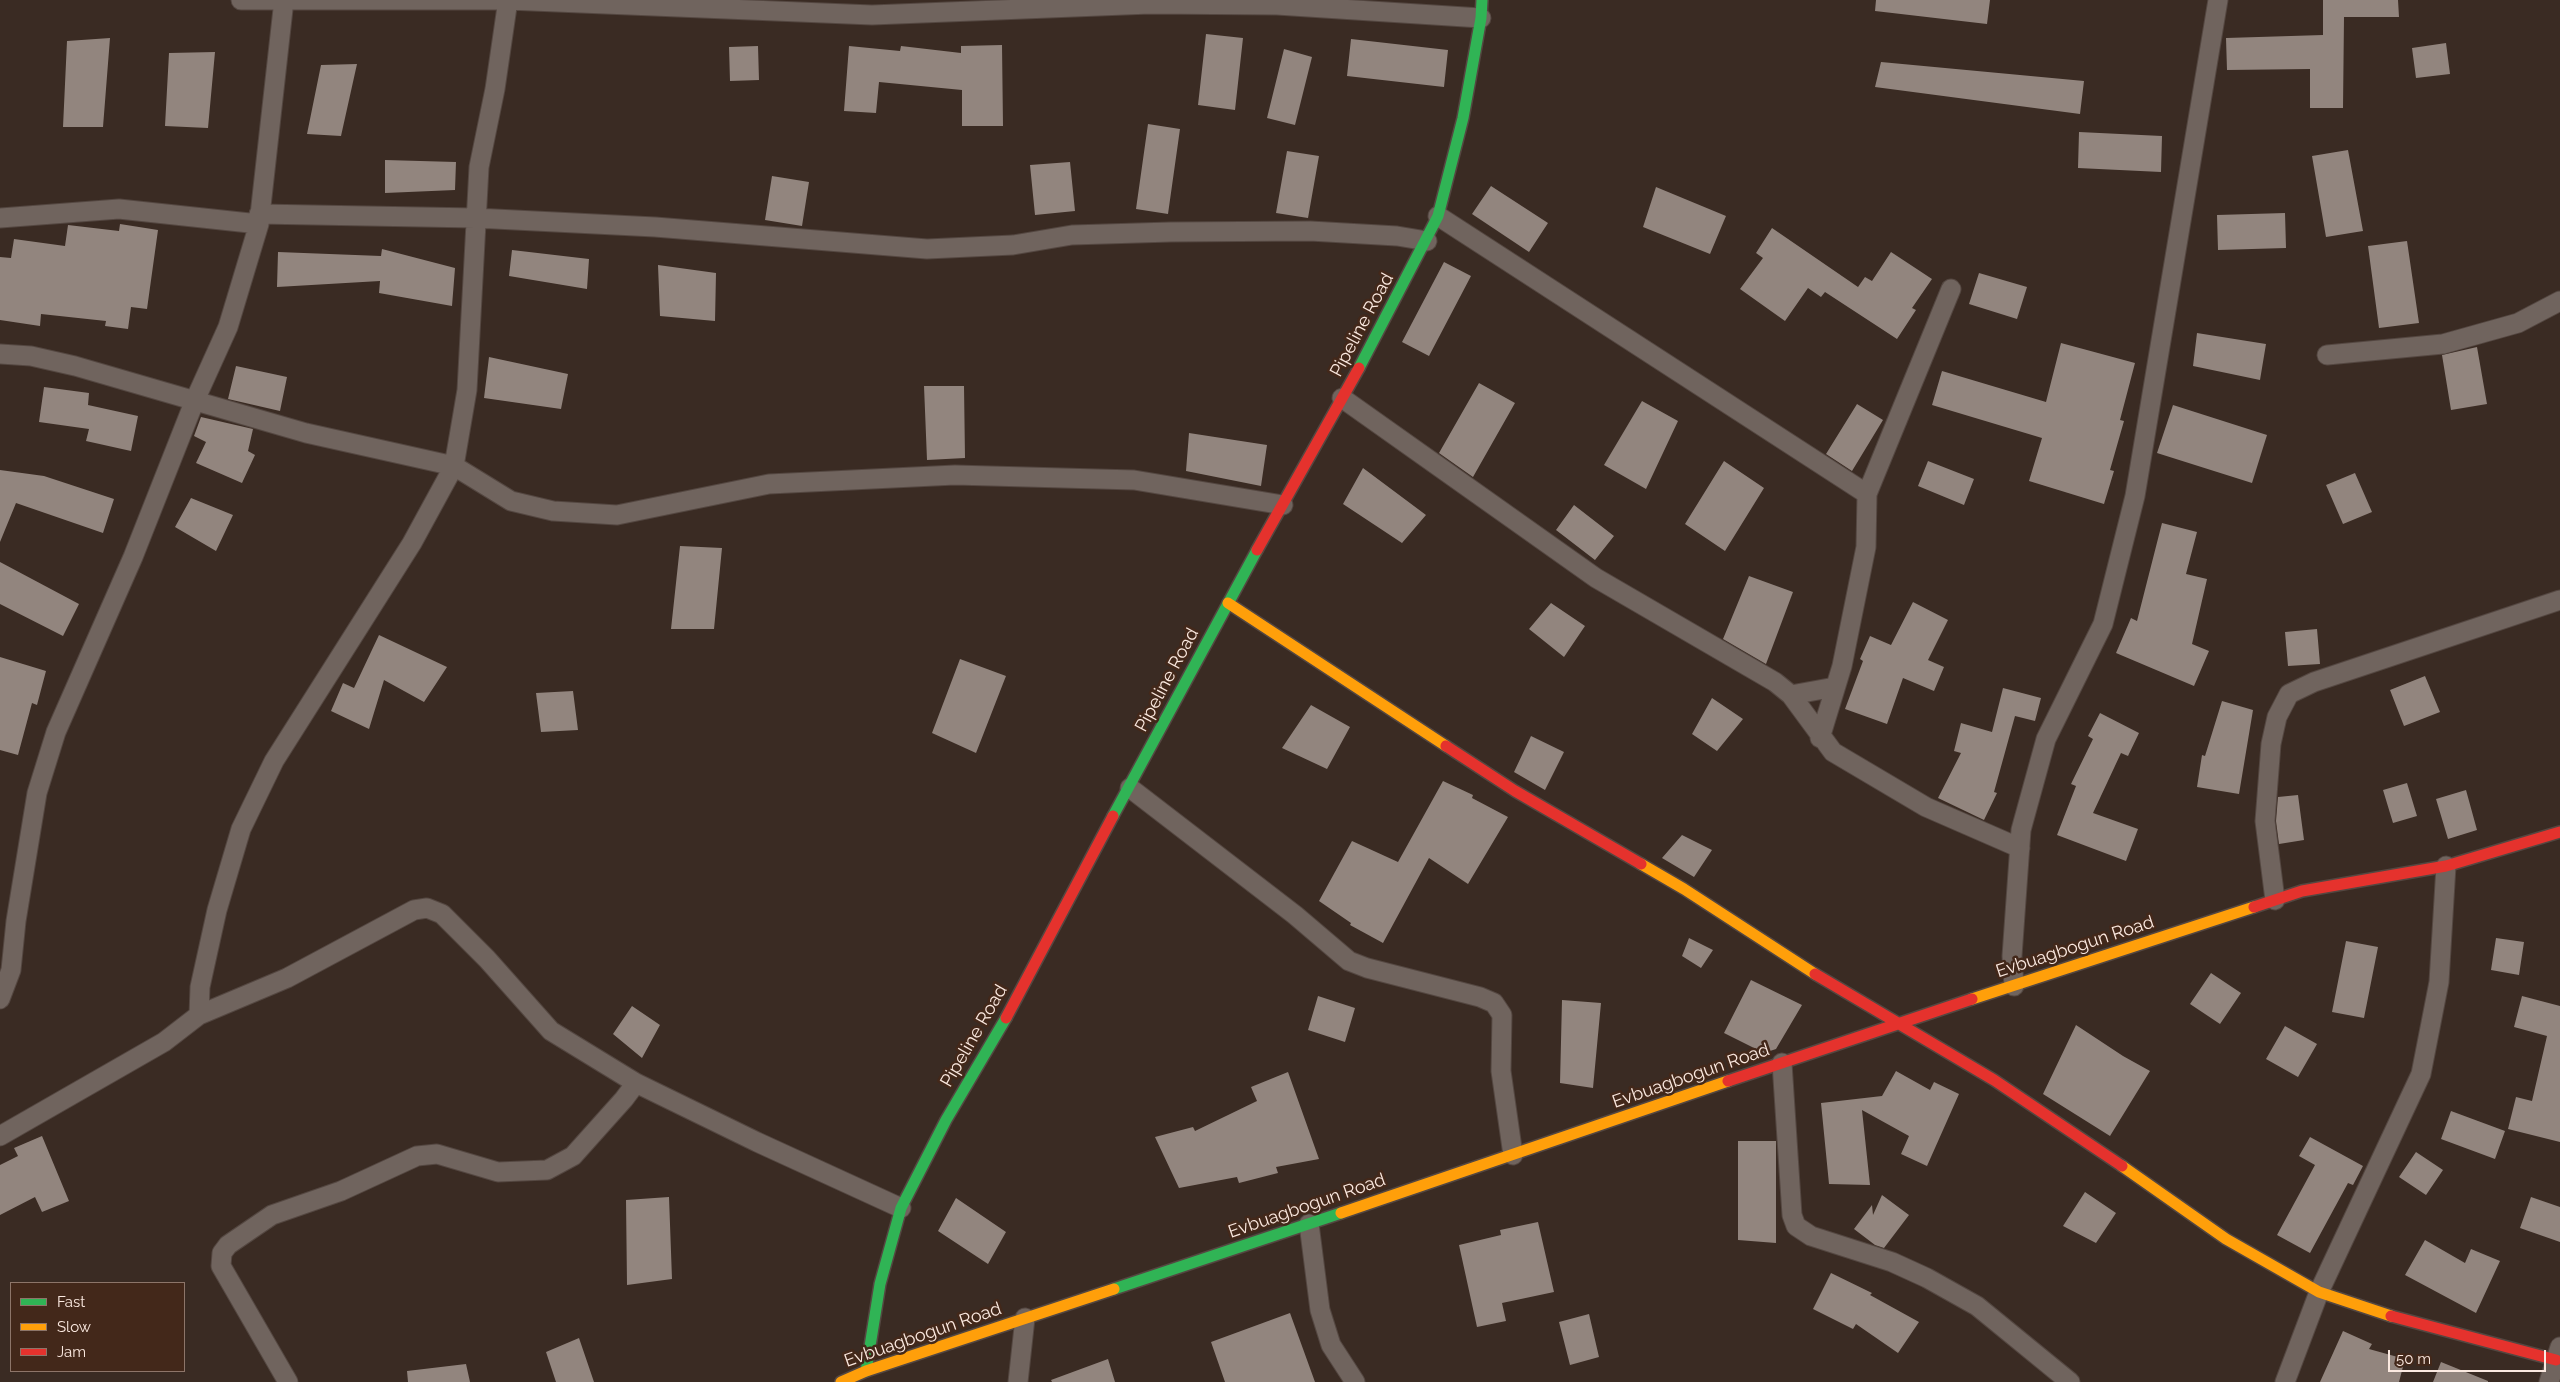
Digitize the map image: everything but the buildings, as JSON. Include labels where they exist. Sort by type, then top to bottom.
[{"type":"street","points":[[241,0],[508,0],[787,6],[872,15],[1041,4],[1277,5],[1481,9]]},
{"type":"street","points":[[198,1015],[200,987],[216,910],[242,828],[274,761],[412,543],[454,466],[466,390],[479,167],[495,89],[508,0]]},
{"type":"street","points":[[2014,986],[2012,956],[2021,830],[2046,739],[2103,624],[2135,496],[2186,180],[2218,0]]},
{"type":"street","points":[[0,999],[11,970],[16,921],[37,793],[56,732],[133,557],[195,400],[228,327],[259,219],[284,1]]},
{"type":"street","name":"Pipeline Road","points":[[866,1371],[880,1284],[901,1208],[946,1120],[994,1042],[1046,941],[1228,603],[1427,241],[1438,216],[1463,118],[1481,9]]},
{"type":"street","points":[[0,218],[119,209],[259,219],[475,218],[665,228],[927,249],[1013,245],[1072,235],[1171,232],[1310,231],[1397,236],[1427,241]]},
{"type":"street","points":[[1438,216],[1867,494]]},
{"type":"street","points":[[1820,738],[1835,687],[1866,547],[1867,494],[1951,289]]},
{"type":"street","points":[[2327,355],[2443,344],[2518,323],[2560,301]]},
{"type":"street","points":[[0,354],[31,356],[76,366],[306,433],[454,466],[511,501],[554,511],[617,515],[769,484],[955,474],[1134,480],[1283,505]]},
{"type":"street","points":[[1342,398],[1596,578],[1775,682],[1791,695],[1820,738],[1832,752],[1926,807],[2020,848]]},
{"type":"street","points":[[2275,900],[2265,821],[2271,744],[2277,717],[2290,694],[2314,682],[2560,600]]},
{"type":"street","points":[[1228,603],[1515,791],[1684,889],[1832,985],[1900,1023],[1994,1080],[2226,1239],[2320,1292],[2368,1310],[2558,1354],[2549,1382]]},
{"type":"street","points":[[1791,695],[1835,687]]},
{"type":"street","points":[[1130,788],[1296,915],[1350,960],[1367,968],[1480,997],[1494,1003],[1502,1015],[1501,1071],[1513,1155]]},
{"type":"street","name":"Evbuagbogun Road","points":[[841,1382],[866,1371],[1308,1224],[1900,1023],[2302,891],[2446,866],[2560,832]]},
{"type":"street","points":[[2285,1382],[2320,1292],[2421,1074],[2439,982],[2446,866]]},
{"type":"street","points":[[0,1136],[164,1042],[198,1015],[287,978],[414,910],[427,908],[442,914],[487,959],[551,1031],[636,1083],[757,1142],[901,1208]]},
{"type":"street","points":[[1782,1063],[1792,1215],[1796,1226],[1811,1236],[1892,1262],[1944,1287],[1977,1306],[2070,1382]]},
{"type":"street","points":[[288,1382],[221,1266],[222,1253],[228,1245],[272,1215],[341,1192],[417,1156],[437,1154],[498,1172],[547,1170],[573,1156],[636,1083]]},
{"type":"street","points":[[1308,1224],[1320,1310],[1331,1345],[1355,1382]]},
{"type":"street","points":[[1018,1382],[1025,1318]]},
{"type":"traffic: fast","points":[[1359,368],[1438,216],[1463,118],[1481,18],[1482,0]]},
{"type":"traffic: fast","points":[[1113,816],[1257,550]]},
{"type":"traffic: fast","points":[[866,1371],[880,1284],[901,1208],[946,1120],[1006,1018]]},
{"type":"traffic: fast","points":[[1114,1289],[1341,1213]]},
{"type":"traffic: slow","points":[[1228,603],[1446,746]]},
{"type":"traffic: slow","points":[[1641,864],[1684,889],[1815,974]]},
{"type":"traffic: slow","points":[[1972,999],[2254,907]]},
{"type":"traffic: slow","points":[[1341,1213],[1728,1081]]},
{"type":"traffic: slow","points":[[2122,1166],[2226,1239],[2319,1292],[2391,1316]]},
{"type":"traffic: slow","points":[[841,1382],[866,1371],[1114,1289]]},
{"type":"traffic: jam","points":[[1257,550],[1359,368]]},
{"type":"traffic: jam","points":[[1446,746],[1515,791],[1641,864]]},
{"type":"traffic: jam","points":[[1006,1018],[1113,816]]},
{"type":"traffic: jam","points":[[2254,907],[2302,891],[2446,866],[2560,832]]},
{"type":"traffic: jam","points":[[1815,974],[1994,1080],[2122,1166]]},
{"type":"traffic: jam","points":[[1728,1081],[1972,999]]},
{"type":"traffic: jam","points":[[2391,1316],[2556,1360]]}]
